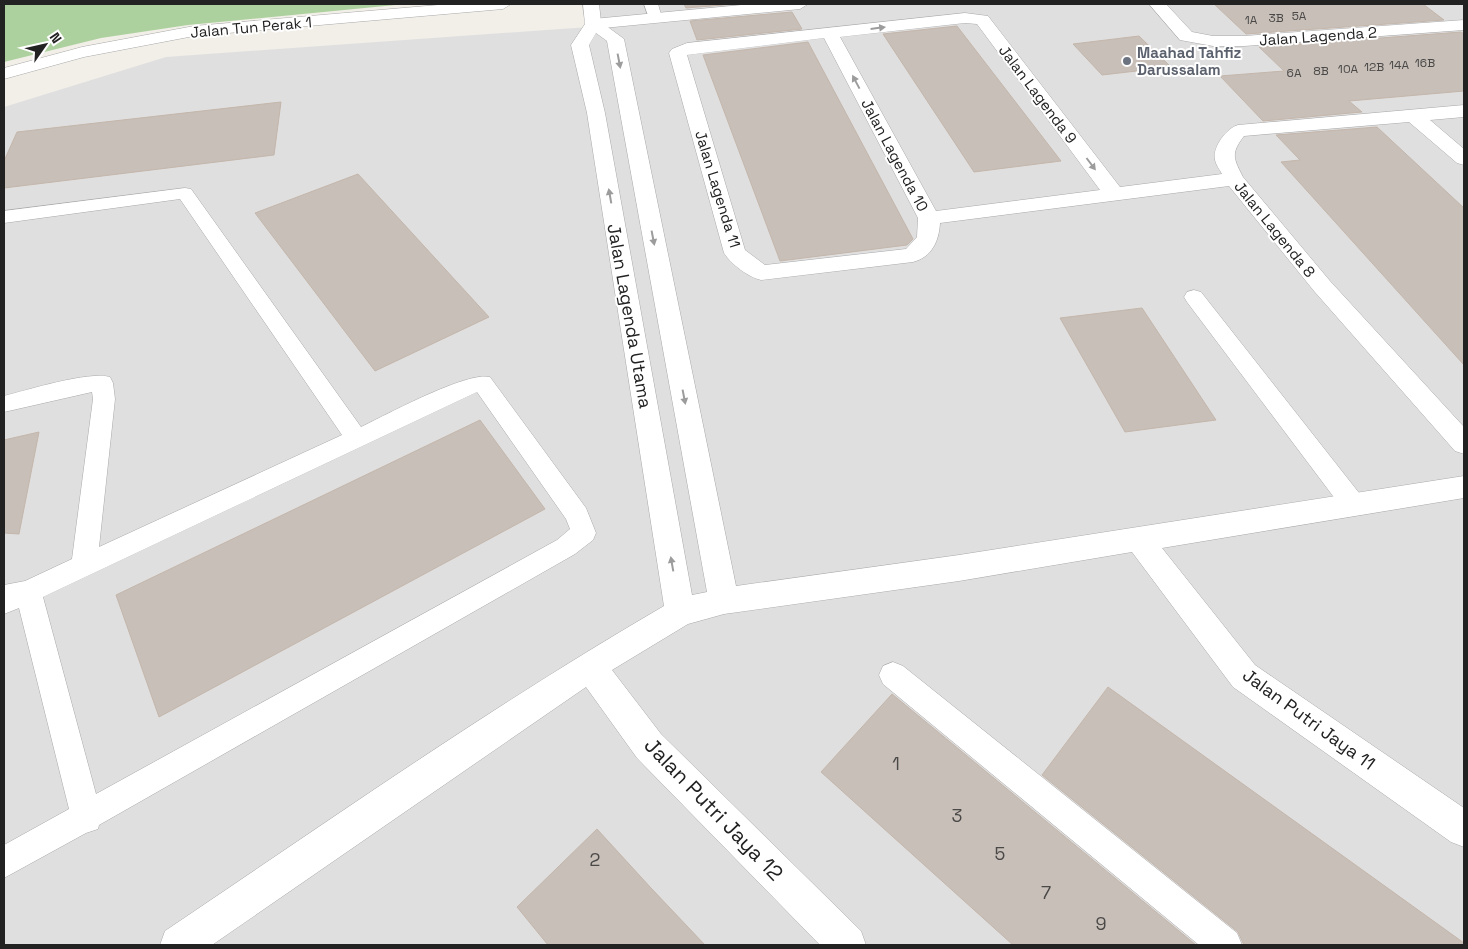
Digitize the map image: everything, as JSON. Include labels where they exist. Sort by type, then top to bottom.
[{"type":"street","name":"Jalan Tun Perak 1","points":[[4,74],[82,52],[194,32],[503,4]]},
{"type":"street","points":[[592,14],[800,4]]},
{"type":"street","name":"Jalan Lagenda 2","points":[[1157,4],[1186,36],[1213,41],[1244,41],[1464,25]]},
{"type":"street","name":"Jalan Lagenda Utama","points":[[680,612],[596,113],[580,45],[592,14],[615,39],[724,601]]},
{"type":"street","name":"Jalan Lagenda 9","points":[[830,33],[965,18],[982,20],[1114,194]]},
{"type":"street","name":"Jalan Lagenda 11","points":[[830,33],[687,48],[678,53],[735,253],[761,273],[913,255],[928,239],[929,218]]},
{"type":"street","name":"Jalan Lagenda 10","points":[[830,33],[929,218],[1114,194]]},
{"type":"street","name":"Jalan Lagenda 8","points":[[1464,111],[1238,131],[1227,144],[1224,158],[1234,179],[1322,286],[1464,444]]},
{"type":"street","points":[[1414,116],[1464,159]]},
{"type":"street","points":[[1114,194],[1234,179]]},
{"type":"street","points":[[180,945],[473,743],[590,666],[680,612],[724,601],[959,568],[1464,487]]},
{"type":"street","name":"Jalan Putri Jaya 11","points":[[1139,539],[1160,570],[1244,676],[1464,829]]},
{"type":"street","name":"Jalan Putri Jaya 12","points":[[590,666],[649,746],[848,945]]},
{"type":"lane","points":[[4,217],[185,193],[358,440]]},
{"type":"lane","points":[[1194,297],[1354,505]]},
{"type":"lane","points":[[4,404],[102,383],[104,399],[84,566]]},
{"type":"lane","points":[[4,862],[87,818],[566,547],[584,534],[577,515],[482,383],[467,387],[358,440],[84,566],[12,597],[87,818]]},
{"type":"lane","points":[[893,675],[1225,945]]},
{"type":"shaded area","points":[[583,4],[1464,4],[1464,945],[4,945],[4,107],[166,57],[589,27]]},
{"type":"green space","points":[[4,4],[406,4],[188,25],[101,38],[4,62]]},
{"type":"building","points":[[684,4],[735,4],[686,8]]},
{"type":"building","points":[[1214,4],[1423,4],[1444,20],[1246,34]]},
{"type":"building","points":[[792,12],[802,29],[697,40],[690,21]]},
{"type":"building","points":[[957,26],[1061,161],[974,172],[883,34]]},
{"type":"building","points":[[1461,32],[1464,34],[1464,91],[1349,101],[1362,112],[1263,121],[1220,76],[1284,71],[1259,47]]},
{"type":"building","name":"Maahad Tahfiz Darussalam","points":[[1139,36],[1171,67],[1102,75],[1073,44]]},
{"type":"building","points":[[808,42],[913,239],[907,245],[780,261],[703,55]]},
{"type":"building","points":[[281,102],[274,155],[4,188],[4,161],[17,132]]},
{"type":"building","points":[[1377,127],[1464,208],[1464,365],[1281,162],[1300,160],[1276,135]]},
{"type":"building","points":[[358,174],[489,317],[375,371],[255,213]]},
{"type":"building","points":[[1142,308],[1216,420],[1125,432],[1060,318]]},
{"type":"building","points":[[480,420],[545,509],[159,717],[116,595]]},
{"type":"building","points":[[39,432],[19,534],[4,533],[4,440]]},
{"type":"building","points":[[1108,687],[1464,943],[1464,945],[1244,945],[1238,932],[1042,775]]},
{"type":"building","points":[[892,694],[1196,945],[1013,945],[821,772]]},
{"type":"building","points":[[597,829],[705,945],[548,945],[517,907]]},
{"type":"place","name":"Maahad Tahfiz Darussalam","points":[[1127,61]]}]
